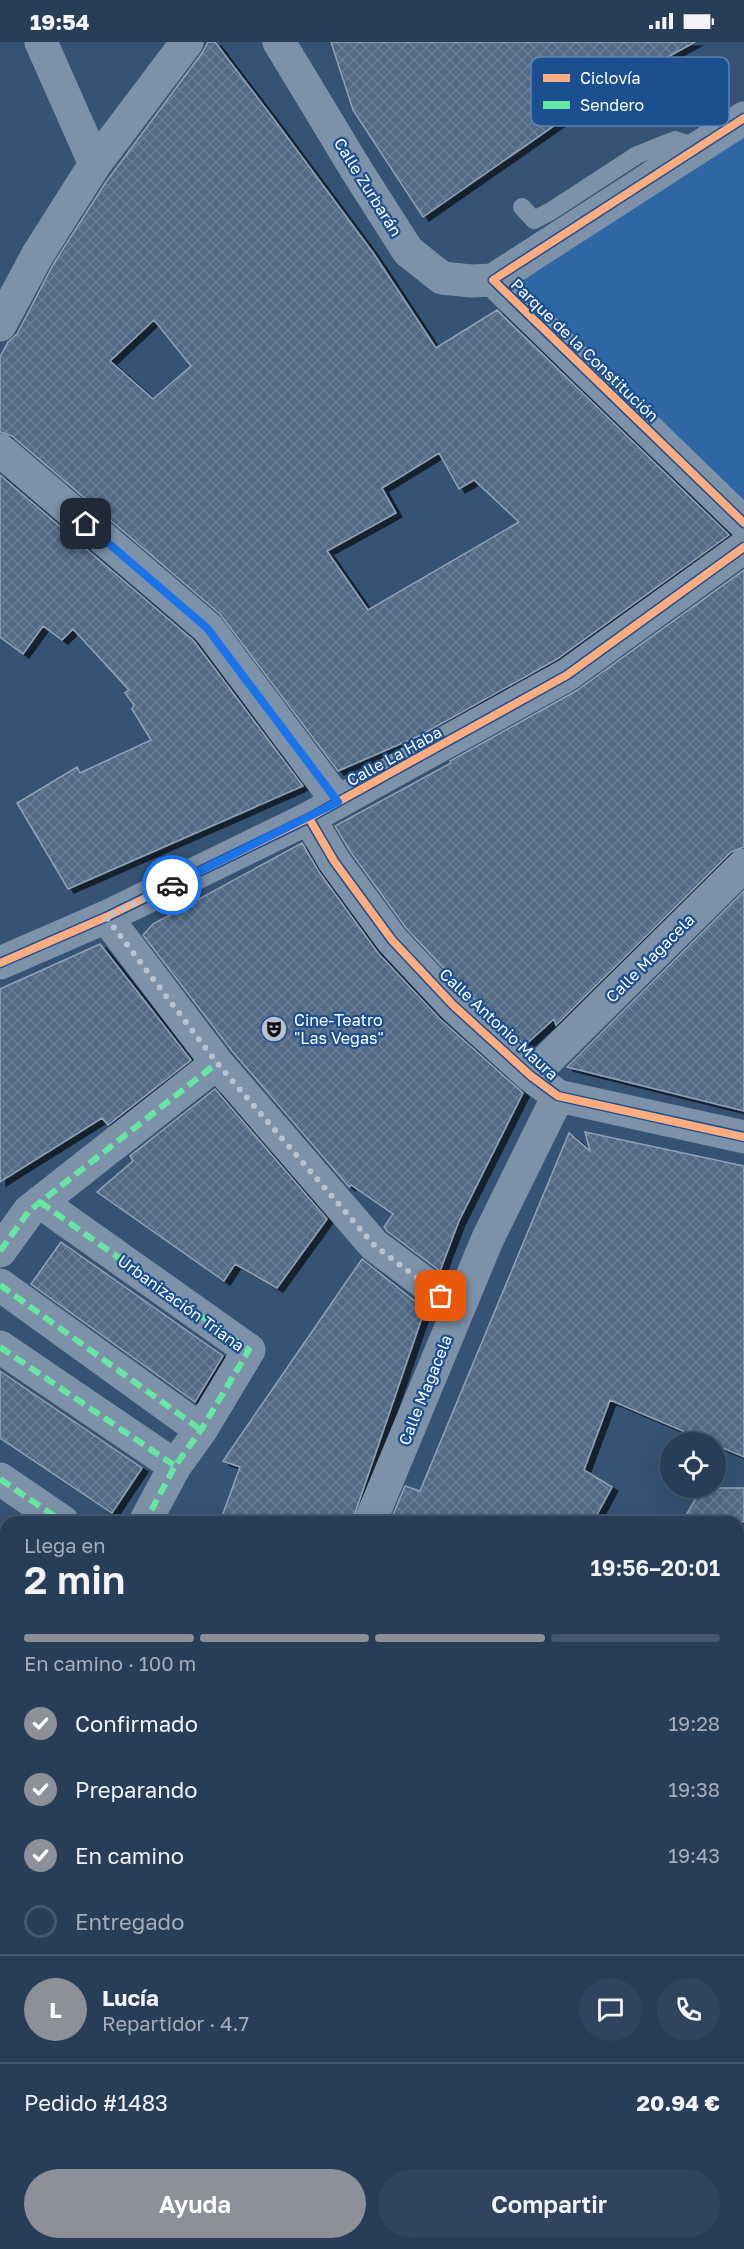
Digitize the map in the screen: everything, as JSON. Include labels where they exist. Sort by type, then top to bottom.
[{"type":"street","points":[[41,42],[95,164]]},
{"type":"street","points":[[0,325],[38,254],[95,164],[187,42]]},
{"type":"street","name":"Calle Zurbarán","points":[[279,42],[408,250],[442,278],[471,281],[493,280]]},
{"type":"street","name":"Parque de la Constitución","points":[[744,118],[493,280],[744,523]]},
{"type":"street","points":[[0,450],[207,628],[338,802]]},
{"type":"street","name":"Calle La Haba","points":[[0,963],[106,917],[309,818],[567,675],[744,547]]},
{"type":"street","name":"Calle Antonio Maura","points":[[309,818],[334,861],[392,940],[453,1005],[531,1076],[558,1096],[744,1137]]},
{"type":"street","name":"Calle Magacela","points":[[531,1076],[744,864]]},
{"type":"street","points":[[106,917],[217,1063],[374,1245],[459,1308]]},
{"type":"street","points":[[0,1251],[29,1211],[217,1063]]},
{"type":"street","name":"Calle Magacela","points":[[372,1516],[488,1238],[558,1096]]},
{"type":"street","name":"Urbanización Triana","points":[[40,1202],[249,1350],[201,1430],[175,1466],[148,1516]]},
{"type":"street","points":[[0,1285],[201,1430]]},
{"type":"street","points":[[0,1347],[175,1466]]},
{"type":"street","points":[[0,1479],[54,1516]]},
{"type":"lane","points":[[522,207],[534,220],[637,155],[675,140],[698,148]]},
{"type":"shaded area","points":[[744,118],[744,523],[493,280]]},
{"type":"building","points":[[208,42],[215,42],[374,254],[436,348],[497,310],[729,535],[557,659],[421,735],[338,771],[220,614],[12,436],[0,432],[0,357],[8,342],[17,334],[54,263],[106,182]],"holes":[[[154,320],[191,366],[153,399],[110,361]],[[439,453],[459,489],[474,480],[519,522],[368,610],[327,551],[396,513],[382,488]]]},
{"type":"building","points":[[331,42],[695,42],[668,57],[531,57],[531,126],[554,126],[423,217],[353,110]]},
{"type":"building","points":[[0,475],[194,641],[303,786],[68,889],[17,803],[77,767],[80,773],[151,740],[132,709],[134,705],[125,693],[129,690],[73,629],[62,640],[43,626],[23,654],[0,637]]},
{"type":"building","points":[[744,570],[744,847],[731,852],[556,1025],[554,1019],[525,1045],[466,992],[406,928],[350,851],[335,826],[576,691]]},
{"type":"building","points":[[302,843],[319,872],[378,953],[440,1019],[523,1093],[459,1221],[440,1271],[387,1231],[384,1227],[393,1214],[351,1185],[349,1187],[232,1051],[143,935],[153,924]]},
{"type":"building","points":[[744,891],[744,1111],[567,1067]]},
{"type":"building","points":[[100,944],[191,1060],[108,1125],[102,1118],[0,1182],[0,989]]},
{"type":"building","points":[[215,1089],[327,1219],[277,1288],[235,1264],[224,1281],[97,1192],[133,1161],[130,1156]]},
{"type":"building","points":[[585,1132],[744,1166],[744,1457],[726,1449],[726,1432],[685,1432],[610,1400],[584,1470],[612,1487],[596,1516],[392,1516],[405,1486],[420,1491],[569,1133],[590,1151]]},
{"type":"building","points":[[61,1242],[223,1356],[195,1402],[31,1284]]},
{"type":"building","points":[[362,1259],[425,1309],[354,1516],[222,1516],[240,1467],[223,1461]]},
{"type":"building","points":[[0,1371],[142,1468],[112,1513],[0,1438]]},
{"type":"building","points":[[726,1488],[744,1488],[744,1516],[686,1516],[696,1498],[726,1498]]},
{"type":"marked path","points":[[0,1251],[29,1211],[217,1063]]},
{"type":"marked path","points":[[40,1202],[249,1350],[201,1430],[175,1466],[148,1516]]},
{"type":"marked path","points":[[0,1285],[201,1430]]},
{"type":"marked path","points":[[0,1347],[175,1466]]},
{"type":"marked path","points":[[0,1479],[54,1516]]},
{"type":"cycle path","points":[[744,118],[493,280],[744,523]]},
{"type":"cycle path","points":[[0,963],[106,917],[309,818],[567,675],[744,547]]},
{"type":"cycle path","points":[[309,818],[334,861],[392,940],[453,1005],[531,1076],[558,1096],[744,1137]]},
{"type":"way so far","points":[[172,885],[106,917],[217,1063],[374,1245],[441,1296]]},
{"type":"place","name":"Cine-Teatro \"Las Vegas\"","points":[[274,1029]]},
{"type":"route","points":[[86,524],[207,628],[338,802],[172,885]]}]
